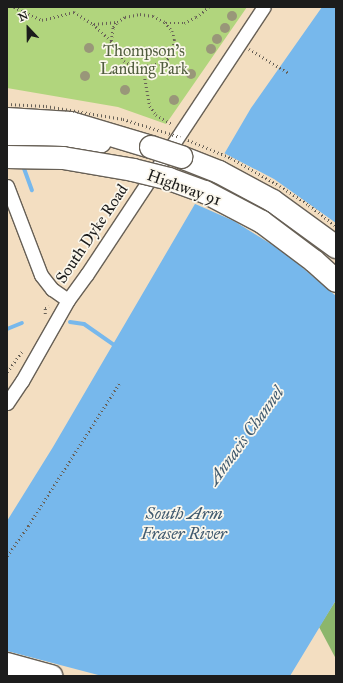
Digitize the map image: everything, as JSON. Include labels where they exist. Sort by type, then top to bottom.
[{"type":"highway","points":[[7,119],[71,123],[151,148]]},
{"type":"highway","name":"Highway 91","points":[[7,137],[68,139],[151,148],[181,157],[219,172],[274,201],[336,247]]},
{"type":"highway","name":"Highway 91","points":[[7,157],[64,158],[102,164],[169,179],[205,192],[262,222],[314,261],[336,281]]},
{"type":"highway","points":[[7,664],[51,676]]},
{"type":"street","name":"South Dyke Road","points":[[7,403],[22,381],[68,300],[87,274],[181,130],[264,7]]},
{"type":"street","points":[[7,186],[41,275],[52,289],[68,300]]},
{"type":"path","points":[[14,7],[42,20],[74,12],[93,24],[111,41],[124,61],[137,68],[164,63],[171,56],[175,40],[172,31],[165,22]]},
{"type":"path","points":[[111,41],[113,27],[117,22],[125,17],[140,14],[153,16],[165,22],[184,23],[196,18],[209,7]]},
{"type":"path","points":[[93,24],[117,22]]},
{"type":"path","points":[[240,44],[290,73]]},
{"type":"path","points":[[143,67],[150,106],[156,115],[181,130]]},
{"type":"path","points":[[7,556],[28,526],[120,382]]},
{"type":"green space","name":"Thompson's Landing Park","points":[[7,7],[247,7],[166,124],[118,107],[7,88]]},
{"type":"green space","points":[[336,600],[336,659],[319,627]]},
{"type":"water","name":"South Arm Fraser River","points":[[322,7],[336,7],[336,600],[290,676],[7,676],[7,521],[53,447],[251,108]]},
{"type":"pier","points":[[222,152],[274,179],[336,223],[336,296],[291,258],[271,244],[234,221],[193,203]]},
{"type":"pier","points":[[7,651],[102,676],[7,676]]},
{"type":"waterway","points":[[22,163],[32,190]]},
{"type":"waterway","points":[[70,322],[84,324],[117,347]]},
{"type":"waterway","points":[[7,329],[22,323]]},
{"type":"water label","name":"Annacis Channel","points":[[246,436]]}]
